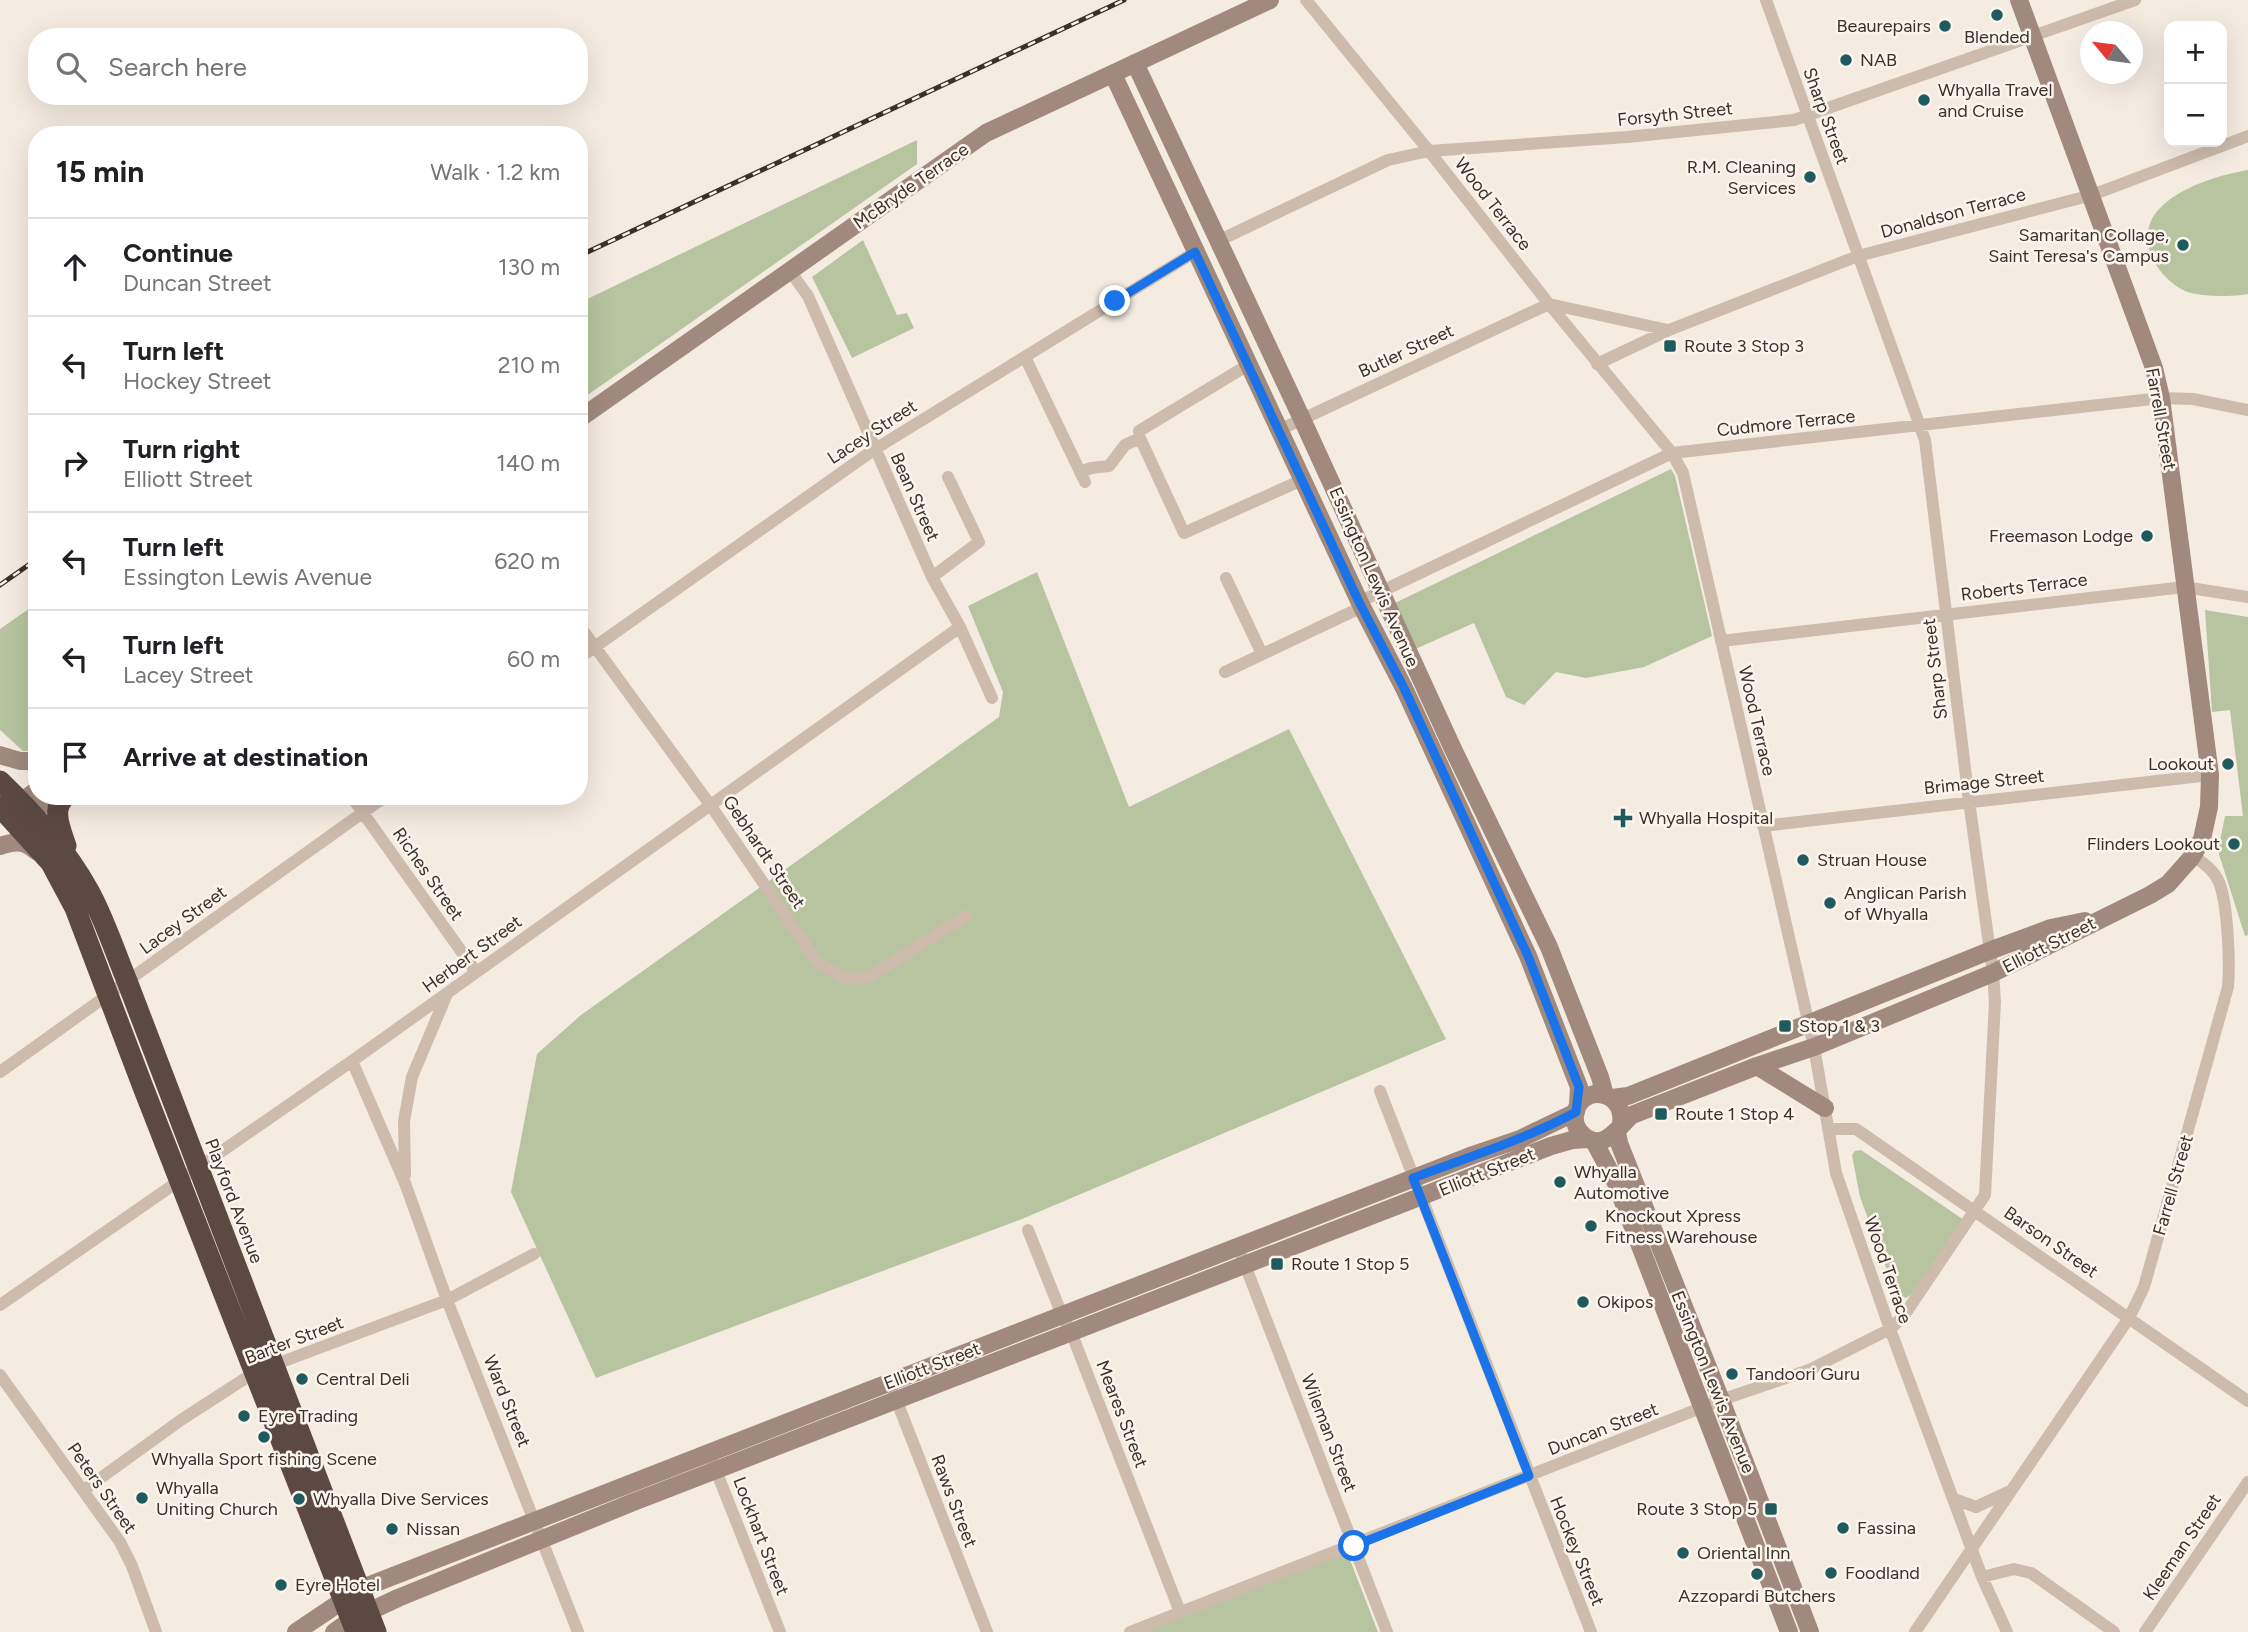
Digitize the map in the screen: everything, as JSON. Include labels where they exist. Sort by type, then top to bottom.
[{"type":"highway","points":[[0,782],[16,809]]},
{"type":"highway","points":[[59,805],[57,818],[71,860]]},
{"type":"highway","name":"Playford Avenue","points":[[16,809],[71,860],[90,894],[127,981],[197,1168],[264,1368],[351,1593],[352,1624],[376,1632]]},
{"type":"highway","name":"Playford Avenue","points":[[16,809],[69,896],[179,1180],[264,1368]]},
{"type":"main road","name":"McBryde Terrace","points":[[588,413],[986,133],[1270,0]]},
{"type":"main road","name":"Farrell Street","points":[[2020,0],[2154,368],[2161,398],[2210,775],[2207,824],[2193,855],[2168,884],[2106,917]]},
{"type":"main road","name":"Essington Lewis Avenue","points":[[1135,63],[1456,756],[1549,947],[1608,1096]]},
{"type":"main road","name":"Essington Lewis Avenue","points":[[1113,74],[1360,605],[1404,688],[1528,956],[1579,1087],[1577,1108]]},
{"type":"main road","points":[[1195,252],[1217,241]]},
{"type":"main road","points":[[0,755],[28,761]]},
{"type":"main road","points":[[0,837],[16,809]]},
{"type":"main road","points":[[0,846],[14,842],[24,843],[34,849],[69,896]]},
{"type":"main road","name":"Elliott Street","points":[[1608,1096],[1628,1096],[1808,1022],[2051,928],[2106,917]]},
{"type":"main road","name":"Elliott Street","points":[[1619,1128],[1632,1115],[1757,1066],[1814,1047],[1993,973],[2106,917]]},
{"type":"main road","points":[[1757,1066],[1825,1108]]},
{"type":"main road","points":[[1590,1096],[1608,1096],[1621,1110],[1619,1128],[1606,1140],[1591,1140],[1577,1127],[1577,1108],[1590,1096]]},
{"type":"main road","name":"Elliott Street","points":[[296,1632],[351,1593],[1413,1178],[1520,1139],[1577,1108]]},
{"type":"main road","name":"Essington Lewis Avenue","points":[[1619,1128],[1619,1143],[1810,1632]]},
{"type":"main road","name":"Elliott Street","points":[[352,1624],[542,1539],[1551,1146],[1572,1140],[1591,1140]]},
{"type":"main road","name":"Essington Lewis Avenue","points":[[1591,1140],[1615,1181],[1789,1632]]},
{"type":"street","name":"Wood Terrace","points":[[1306,0],[1597,364],[1672,453],[1684,473],[1814,1047],[1836,1173],[1890,1329],[1982,1577],[2007,1632]]},
{"type":"street","name":"Sharp Street","points":[[1766,0],[1925,440],[1993,973],[1995,1002],[1985,1195],[1903,1317],[1890,1329]]},
{"type":"street","name":"Forsyth Street","points":[[1217,241],[1388,160],[1429,151],[1627,137],[1794,120],[2135,0]]},
{"type":"street","name":"Donaldson Terrace","points":[[1597,364],[1669,331],[1858,256],[2092,195],[2248,136]]},
{"type":"street","name":"Lacey Street","points":[[588,651],[875,449],[1195,252]]},
{"type":"street","name":"Bean Street","points":[[790,271],[808,296],[932,577],[960,627],[992,698]]},
{"type":"street","points":[[1549,304],[1669,331]]},
{"type":"street","name":"Butler Street","points":[[1279,430],[1549,304]]},
{"type":"street","points":[[1025,356],[1083,477],[1091,468],[1109,466],[1125,445],[1140,438]]},
{"type":"street","points":[[1248,365],[1139,431],[1184,533],[1302,480]]},
{"type":"street","name":"Cudmore Terrace","points":[[1225,672],[1360,605],[1380,592],[1672,453],[2161,398],[2193,399],[2248,410]]},
{"type":"street","points":[[932,577],[979,542],[947,477]]},
{"type":"street","points":[[1226,578],[1262,654]]},
{"type":"street","name":"Roberts Terrace","points":[[1721,641],[2184,587],[2248,597]]},
{"type":"street","name":"Herbert Street","points":[[0,1305],[447,994],[960,627]]},
{"type":"street","name":"Gebhardt Street","points":[[588,637],[711,806],[817,962],[847,979],[869,977],[966,916]]},
{"type":"street","name":"Brimage Street","points":[[1763,826],[2210,775]]},
{"type":"street","name":"Riches Street","points":[[357,805],[476,972]]},
{"type":"street","name":"Lacey Street","points":[[0,1072],[374,805]]},
{"type":"street","name":"Farrell Street","points":[[1915,1632],[2129,1318],[2144,1287],[2228,987],[2228,952],[2219,883],[2213,871],[2193,855]]},
{"type":"street","name":"Ward Street","points":[[405,1183],[404,1121],[412,1077],[447,994]]},
{"type":"street","name":"Ward Street","points":[[352,1061],[405,1183],[447,1300],[578,1632]]},
{"type":"street","name":"Hockey Street","points":[[1380,1091],[1591,1632]]},
{"type":"street","name":"Barson Street","points":[[1828,1129],[1856,1129],[2248,1401]]},
{"type":"street","name":"Meares Street","points":[[1028,1230],[1180,1612]]},
{"type":"street","name":"Wileman Street","points":[[1238,1247],[1387,1632]]},
{"type":"street","name":"Barter Street","points":[[84,1490],[264,1368],[447,1300],[534,1254]]},
{"type":"street","name":"Duncan Street","points":[[1130,1632],[1721,1400],[1809,1370],[1890,1329]]},
{"type":"street","name":"Peters Street","points":[[0,1375],[6,1394],[84,1490],[120,1542],[132,1566],[156,1632]]},
{"type":"street","name":"Raws Street","points":[[889,1382],[987,1632]]},
{"type":"street","name":"Lockhart Street","points":[[708,1453],[780,1632]]},
{"type":"street","name":"Kleeman Street","points":[[2146,1632],[2248,1482]]},
{"type":"street","name":"Farrell Street","points":[[1954,1499],[1976,1507],[1987,1504],[2011,1490]]},
{"type":"street","points":[[1982,1577],[2014,1569],[2031,1573],[2114,1632]]},
{"type":"green space","points":[[917,140],[917,164],[588,395],[588,299]]},
{"type":"green space","name":"Samaritan Collage, Saint Teresa's Campus","points":[[2248,170],[2248,294],[2216,296],[2185,291],[2164,276],[2156,265],[2148,242],[2152,219],[2160,208],[2179,193],[2213,178]]},
{"type":"green space","points":[[863,240],[897,315],[907,313],[914,328],[852,358],[812,277]]},
{"type":"green space","points":[[1671,469],[1675,476],[1712,636],[1644,667],[1586,678],[1556,672],[1524,705],[1506,697],[1474,623],[1413,650],[1395,603]]},
{"type":"green space","points":[[1037,572],[1129,807],[1289,729],[1446,1039],[1022,1219],[596,1378],[511,1192],[537,1054],[581,1015],[999,717],[1003,692],[968,606]]},
{"type":"green space","points":[[28,609],[28,751],[23,751],[0,730],[0,629]]},
{"type":"green space","points":[[2205,610],[2248,617],[2248,935],[2245,936],[2218,851],[2225,816],[2243,816],[2230,710],[2212,712]]},
{"type":"green space","points":[[1861,1150],[1964,1220],[1912,1294],[1906,1298],[1896,1294],[1860,1197],[1852,1155]]},
{"type":"green space","points":[[1347,1552],[1378,1632],[1142,1632]]},
{"type":"railway","points":[[588,252],[1124,0]]},
{"type":"railway","points":[[0,585],[28,565]]},
{"type":"place","name":"Blended","points":[[1997,15]]},
{"type":"place","name":"Beaurepairs","points":[[1945,26]]},
{"type":"place","name":"NAB","points":[[1846,60]]},
{"type":"place","name":"Whyalla Travel and Cruise","points":[[1924,100]]},
{"type":"place","name":"R.M. Cleaning Services","points":[[1810,177]]},
{"type":"place","name":"Samaritan Collage, Saint Teresa's Campus","points":[[2183,245]]},
{"type":"place","name":"Route 3 Stop 3","points":[[1670,346]]},
{"type":"place","name":"Freemason Lodge","points":[[2147,536]]},
{"type":"place","name":"Lookout","points":[[2228,764]]},
{"type":"place","name":"Whyalla Hospital","points":[[1623,818]]},
{"type":"place","name":"Flinders Lookout","points":[[2234,844]]},
{"type":"place","name":"Struan House","points":[[1803,860]]},
{"type":"place","name":"Anglican Parish of Whyalla","points":[[1830,903]]},
{"type":"place","name":"Stop 1 & 3","points":[[1785,1026]]},
{"type":"place","name":"Route 1 Stop 4","points":[[1661,1114]]},
{"type":"place","name":"Whyalla Automotive","points":[[1560,1182]]},
{"type":"place","name":"Knockout Xpress Fitness Warehouse","points":[[1591,1226]]},
{"type":"place","name":"Route 1 Stop 5","points":[[1277,1264]]},
{"type":"place","name":"Okipos","points":[[1583,1302]]},
{"type":"place","name":"Tandoori Guru","points":[[1732,1374]]},
{"type":"place","name":"Central Deli","points":[[302,1379]]},
{"type":"place","name":"Eyre Trading","points":[[244,1416]]},
{"type":"place","name":"Whyalla Sport fishing Scene","points":[[264,1437]]},
{"type":"place","name":"Whyalla Uniting Church","points":[[142,1498]]},
{"type":"place","name":"Whyalla Dive Services","points":[[299,1499]]},
{"type":"place","name":"Route 3 Stop 5","points":[[1771,1509]]},
{"type":"place","name":"Fassina","points":[[1843,1528]]},
{"type":"place","name":"Nissan","points":[[392,1529]]},
{"type":"place","name":"Oriental Inn","points":[[1683,1553]]},
{"type":"place","name":"Foodland","points":[[1831,1573]]},
{"type":"place","name":"Azzopardi Butchers","points":[[1757,1574]]},
{"type":"place","name":"Eyre Hotel","points":[[281,1585]]},
{"type":"route","points":[[1115,301],[1195,252],[1359,602],[1404,688],[1434,758],[1528,956],[1579,1087],[1576,1112],[1558,1122],[1520,1139],[1413,1178],[1529,1476],[1354,1546]]}]
